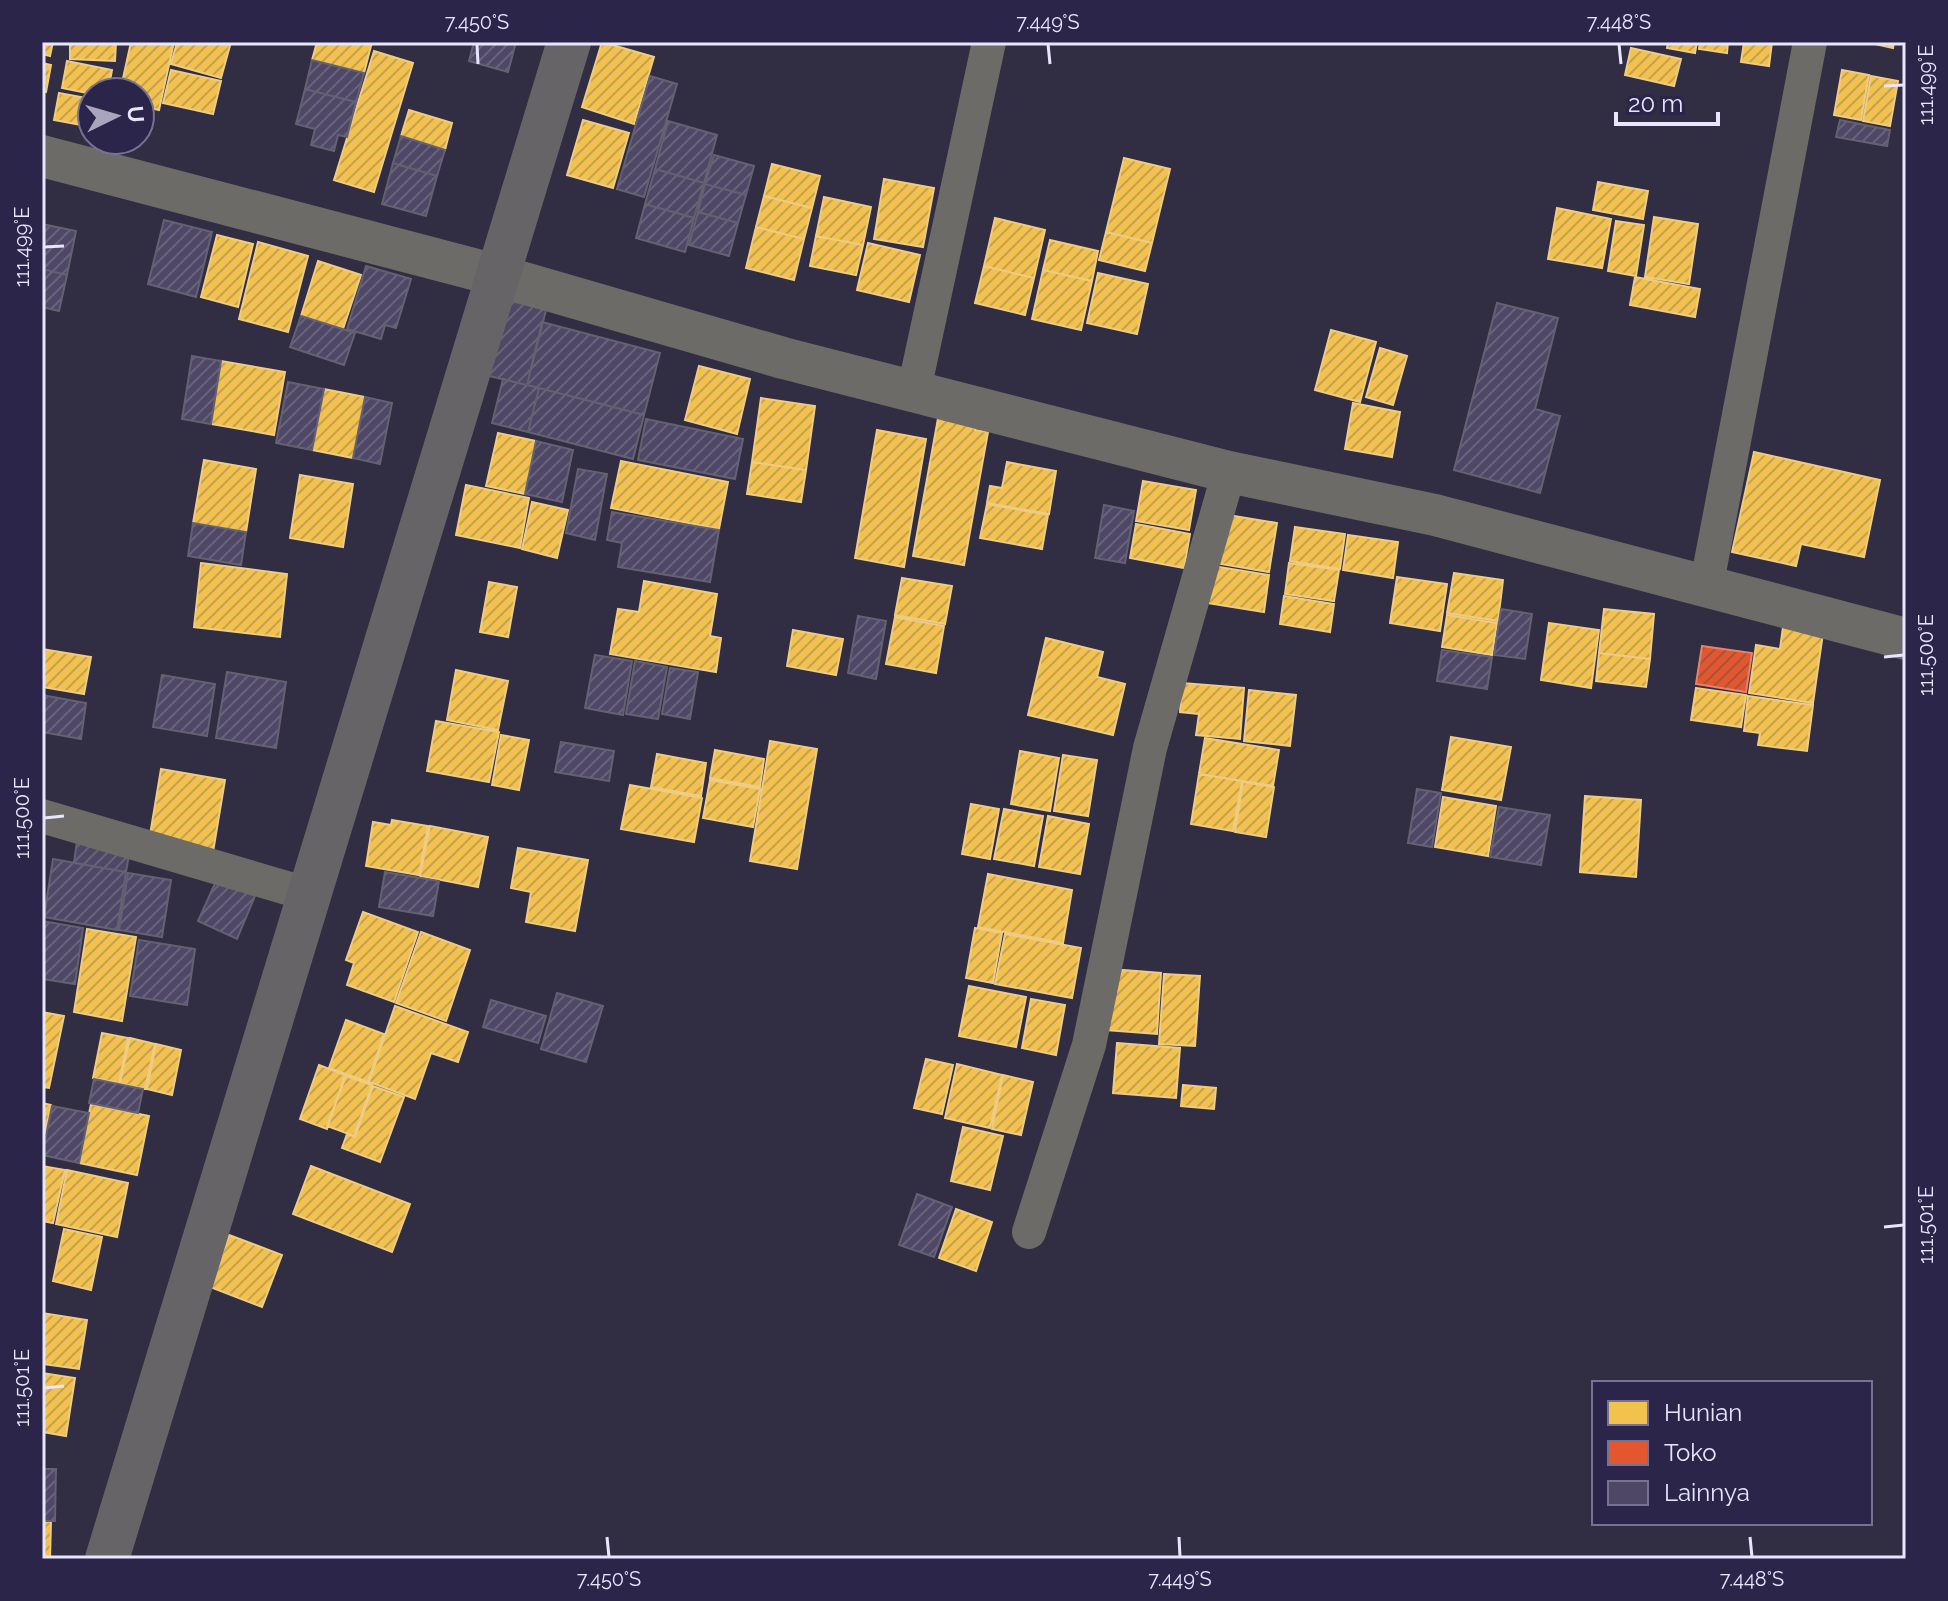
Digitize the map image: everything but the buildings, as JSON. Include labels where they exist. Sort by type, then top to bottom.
[{"type":"main road","points":[[107,1559],[307,894],[569,42]]},
{"type":"street","points":[[914,390],[989,42]]},
{"type":"street","points":[[1706,588],[1810,42]]},
{"type":"street","points":[[42,156],[496,275],[783,358],[1229,472],[1435,515],[1906,639]]},
{"type":"street","points":[[1029,1232],[1089,1045],[1150,748],[1229,472]]},
{"type":"street","points":[[42,816],[307,894]]}]
